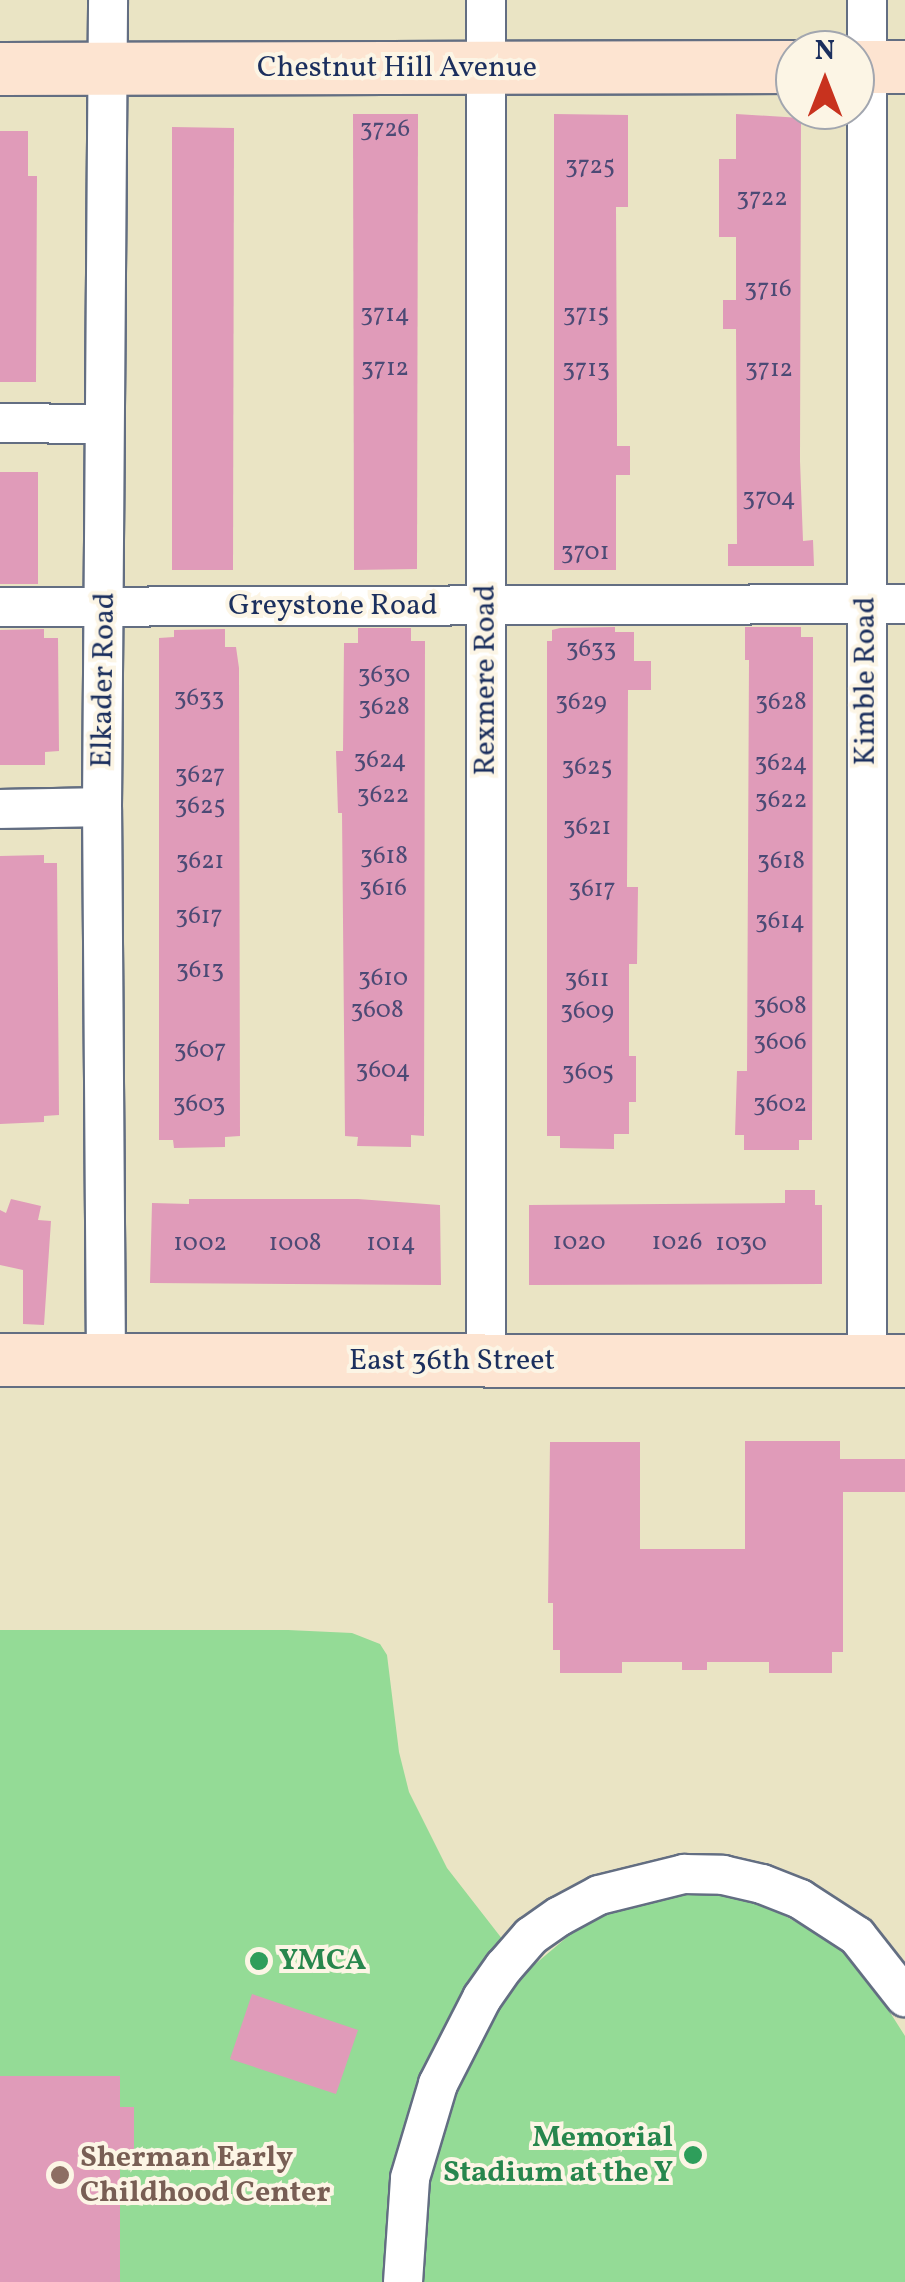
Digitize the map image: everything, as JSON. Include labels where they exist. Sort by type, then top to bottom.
[{"type":"street","name":"Elkader Road","points":[[106,1360],[102,807],[108,0]]},
{"type":"street","name":"Rexmere Road","points":[[486,0],[486,1361]]},
{"type":"street","name":"Kimble Road","points":[[867,0],[876,67],[866,604],[886,1361]]},
{"type":"street","name":"Chestnut Hill Avenue","points":[[0,68],[775,67]]},
{"type":"street","points":[[0,422],[104,424]]},
{"type":"street","name":"Greystone Road","points":[[0,607],[905,604]]},
{"type":"street","points":[[0,809],[102,807]]},
{"type":"street","name":"East 36th Street","points":[[0,1360],[886,1361]]},
{"type":"street","points":[[403,2282],[410,2178],[438,2084],[482,1998],[531,1936],[560,1916],[599,1895],[670,1876],[723,1875],[762,1884],[800,1899],[857,1936],[905,1996]]},
{"type":"green space","name":"YMCA","points":[[0,1630],[288,1630],[352,1633],[380,1644],[387,1655],[399,1752],[409,1792],[447,1868],[527,1971],[579,1927],[614,1909],[690,1893],[733,1896],[771,1908],[838,1946],[865,1973],[905,2036],[905,2282],[0,2282]]},
{"type":"building","points":[[353,114],[418,114],[417,569],[354,570]]},
{"type":"building","points":[[554,114],[628,115],[628,207],[616,207],[617,446],[630,446],[630,475],[616,475],[616,570],[554,570]]},
{"type":"building","points":[[736,114],[775,116],[775,130],[801,130],[800,461],[803,541],[813,540],[814,566],[728,566],[728,544],[737,544],[736,329],[723,329],[723,300],[736,300],[736,237],[719,237],[719,159],[736,159]]},
{"type":"building","points":[[172,127],[234,128],[233,570],[172,570]]},
{"type":"building","points":[[0,131],[28,131],[28,176],[37,176],[36,382],[0,382]]},
{"type":"building","points":[[0,472],[38,472],[38,584],[0,584]]},
{"type":"building","points":[[615,627],[615,632],[634,632],[634,661],[651,661],[651,690],[628,690],[627,887],[638,887],[637,964],[629,964],[629,1056],[636,1056],[636,1102],[629,1102],[629,1134],[614,1134],[614,1149],[560,1148],[560,1136],[547,1136],[547,641],[552,641],[552,630],[560,628]]},
{"type":"building","points":[[745,627],[801,627],[801,637],[813,637],[812,1140],[799,1140],[799,1150],[744,1150],[744,1135],[735,1135],[737,1071],[747,1071],[749,660],[745,660]]},
{"type":"building","points":[[358,628],[411,628],[411,641],[425,641],[424,1136],[411,1135],[411,1147],[357,1146],[358,1137],[345,1136],[342,813],[338,813],[336,751],[343,751],[344,643],[358,643]]},
{"type":"building","points":[[44,629],[44,638],[58,638],[59,751],[45,752],[45,765],[0,765],[0,630]]},
{"type":"building","points":[[225,629],[225,647],[236,647],[239,668],[240,1136],[225,1137],[225,1147],[174,1148],[173,1140],[159,1140],[159,638],[174,637],[174,630]]},
{"type":"building","points":[[44,855],[44,863],[57,863],[59,1115],[44,1116],[44,1122],[0,1124],[0,856]]},
{"type":"building","points":[[785,1190],[815,1190],[815,1205],[822,1205],[822,1284],[529,1285],[529,1205],[785,1203]]},
{"type":"building","points":[[11,1199],[41,1206],[38,1220],[51,1221],[44,1325],[23,1324],[23,1270],[0,1265],[0,1210],[6,1213]]},
{"type":"building","points":[[189,1199],[358,1199],[440,1205],[441,1285],[150,1283],[152,1203],[189,1204]]},
{"type":"building","points":[[745,1441],[840,1441],[840,1459],[905,1459],[905,1492],[843,1492],[843,1652],[832,1652],[832,1673],[769,1673],[769,1662],[707,1662],[707,1670],[682,1670],[682,1662],[622,1662],[622,1673],[560,1673],[560,1650],[553,1650],[553,1603],[548,1603],[550,1442],[640,1442],[640,1549],[745,1549]]},
{"type":"building","points":[[252,1994],[358,2030],[336,2094],[230,2059]]},
{"type":"building","points":[[0,2076],[120,2076],[120,2107],[134,2107],[134,2164],[120,2164],[120,2282],[0,2282]]},
{"type":"place","name":"YMCA","points":[[259,1961]]},
{"type":"place","name":"Memorial Stadium at the Y","points":[[693,2155]]},
{"type":"place","name":"Sherman Early Childhood Center","points":[[60,2175]]}]
